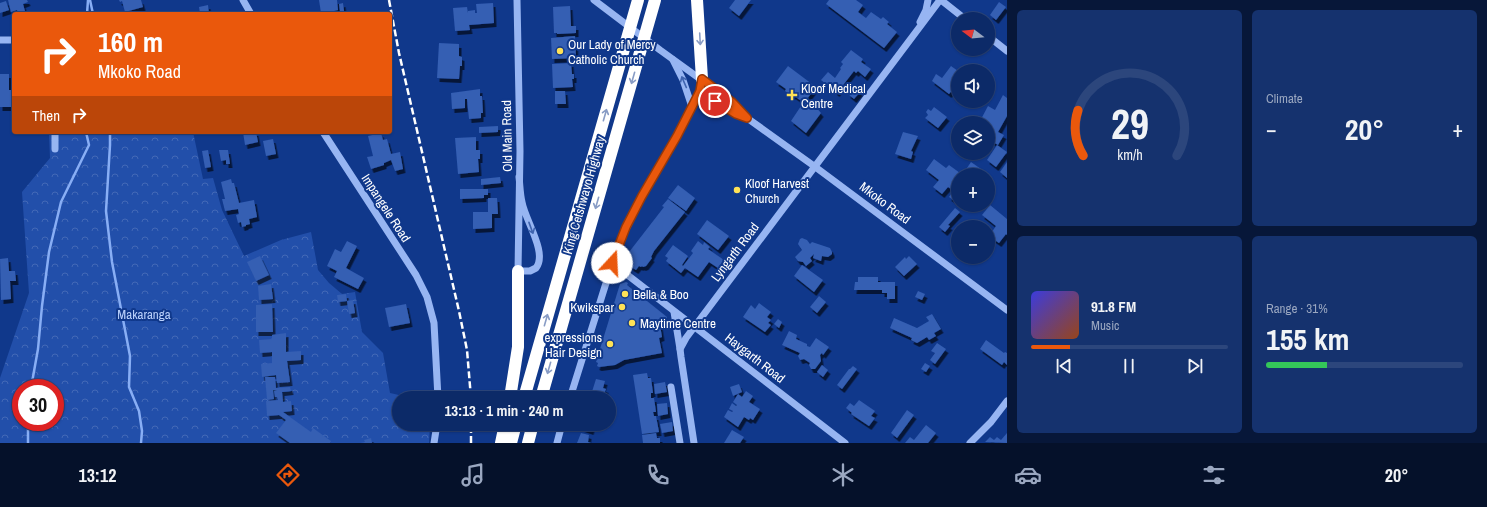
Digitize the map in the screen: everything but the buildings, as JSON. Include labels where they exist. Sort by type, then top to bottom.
[{"type":"highway","name":"King Cetshwayo Highway","points":[[526,391],[638,0]]},
{"type":"highway","name":"King Cetshwayo Highway","points":[[542,391],[655,0]]},
{"type":"highway","points":[[697,0],[701,85]]},
{"type":"highway","points":[[511,391],[518,347],[518,271]]},
{"type":"highway","points":[[501,443],[504,431]]},
{"type":"highway","points":[[511,443],[514,431]]},
{"type":"highway","points":[[528,443],[531,431]]},
{"type":"street","points":[[243,0],[250,12]]},
{"type":"street","name":"Mkoko Road","points":[[594,0],[673,59],[721,106],[747,118]]},
{"type":"street","points":[[911,40],[923,16],[928,0]]},
{"type":"street","points":[[941,0],[956,12]]},
{"type":"street","name":"Lyngarth Road","points":[[680,349],[694,326],[941,0]]},
{"type":"street","name":"Old Main Road","points":[[518,1],[518,271]]},
{"type":"street","points":[[0,40],[12,40]]},
{"type":"street","points":[[995,42],[1007,51]]},
{"type":"street","points":[[673,59],[683,80],[692,107]]},
{"type":"street","points":[[572,391],[612,263],[626,227],[692,107],[701,85]]},
{"type":"street","name":"Mkoko Road","points":[[701,85],[732,102],[747,118],[1007,310]]},
{"type":"street","points":[[55,134],[55,149]]},
{"type":"street","name":"Impangele Road","points":[[324,134],[416,275],[427,296],[434,323],[438,391]]},
{"type":"street","points":[[518,271],[530,271],[534,269],[538,266],[540,258],[522,203],[519,177]]},
{"type":"street","name":"Haygarth Road","points":[[612,263],[845,443]]},
{"type":"street","points":[[674,312],[694,443]]},
{"type":"street","points":[[671,387],[680,443]]},
{"type":"street","points":[[970,443],[991,422],[1007,401]]},
{"type":"street","points":[[434,443],[436,431]]},
{"type":"street","points":[[557,443],[560,431]]},
{"type":"green space","name":"Makaranga","points":[[49,134],[193,134],[203,179],[213,178],[222,210],[244,256],[281,240],[311,232],[318,270],[329,283],[342,294],[355,292],[362,332],[383,353],[390,393],[392,393],[392,431],[430,431],[429,443],[0,443],[0,378],[29,293],[22,192],[50,158]]},
{"type":"waterway","points":[[87,12],[88,0]]},
{"type":"waterway","points":[[90,0],[93,12]]},
{"type":"waterway","points":[[33,379],[38,349],[49,252],[61,202],[89,145],[86,134]]},
{"type":"waterway","points":[[110,134],[106,211],[112,262],[130,356],[129,387],[139,411],[142,431],[141,443]]},
{"type":"waterway","points":[[28,431],[28,443]]},
{"type":"railway","points":[[389,0],[391,12]]},
{"type":"railway","points":[[392,16],[399,53],[459,311],[467,350],[470,391]]},
{"type":"railway","points":[[471,431],[471,443]]},
{"type":"place","name":"Our Lady of Mercy Catholic Church","points":[[560,51]]},
{"type":"place","name":"Kloof Medical Centre","points":[[792,95]]},
{"type":"place","name":"Kloof Harvest Church","points":[[737,190]]},
{"type":"place","name":"Bella & Boo","points":[[625,294]]},
{"type":"place","name":"Kwikspar","points":[[622,307]]},
{"type":"place","name":"Maytime Centre","points":[[632,323]]},
{"type":"place","name":"expressions Hair Design","points":[[610,344]]},
{"type":"route","points":[[612,263],[626,227],[677,136],[700,91],[702,79],[732,102],[747,118],[736,114],[715,101]]}]
